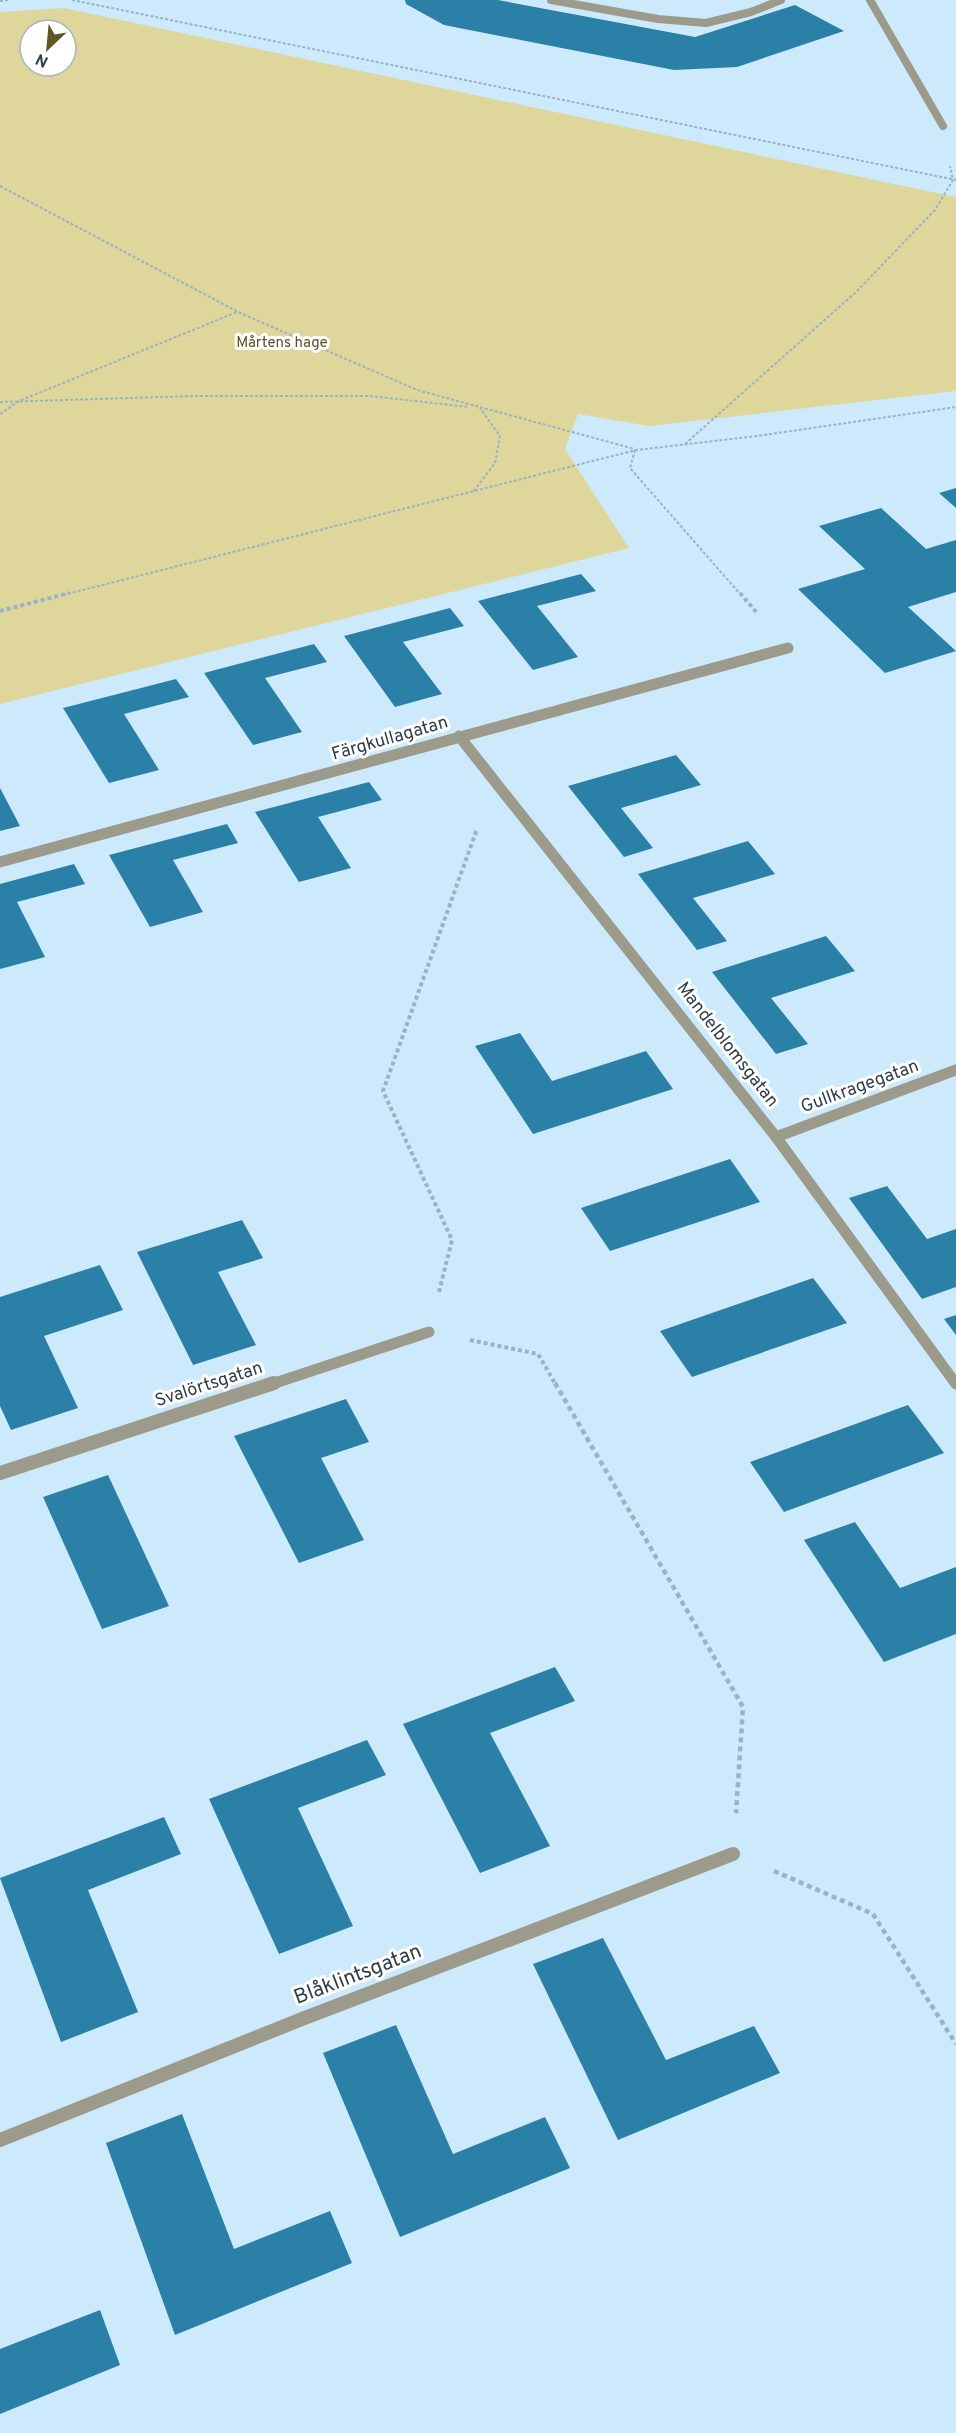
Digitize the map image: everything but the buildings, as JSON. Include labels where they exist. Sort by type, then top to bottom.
[{"type":"street","points":[[551,0],[658,19],[706,23],[751,12],[781,0]]},
{"type":"street","points":[[870,0],[943,126]]},
{"type":"street","name":"Färgkullagatan","points":[[0,862],[788,648]]},
{"type":"street","name":"Mandelblomsgatan","points":[[459,736],[776,1137],[956,1384]]},
{"type":"street","name":"Gullkragegatan","points":[[776,1137],[956,1070]]},
{"type":"street","name":"Svalörtsgatan","points":[[0,1473],[429,1332]]},
{"type":"street","name":"Blåklintsgatan","points":[[0,2140],[302,2019],[733,1854]]},
{"type":"path","points":[[0,1],[9,0]]},
{"type":"path","points":[[72,0],[954,180],[935,210],[856,292],[685,444]]},
{"type":"path","points":[[0,186],[238,312],[417,390],[552,425],[636,450]]},
{"type":"path","points":[[0,414],[19,401],[238,312]]},
{"type":"path","points":[[0,402],[194,396],[370,396],[481,408],[500,436],[495,463],[474,492]]},
{"type":"path","points":[[0,611],[636,450],[757,436],[956,407]]},
{"type":"path","points":[[636,450],[630,468],[788,648]]},
{"type":"path","points":[[494,780],[383,1091],[452,1240],[429,1332],[538,1354],[743,1707],[733,1854],[873,1914],[956,2044]]},
{"type":"green space","name":"Mårtens hage","points":[[64,8],[956,197],[956,391],[649,426],[578,414],[565,449],[629,548],[0,704],[0,12]]}]
